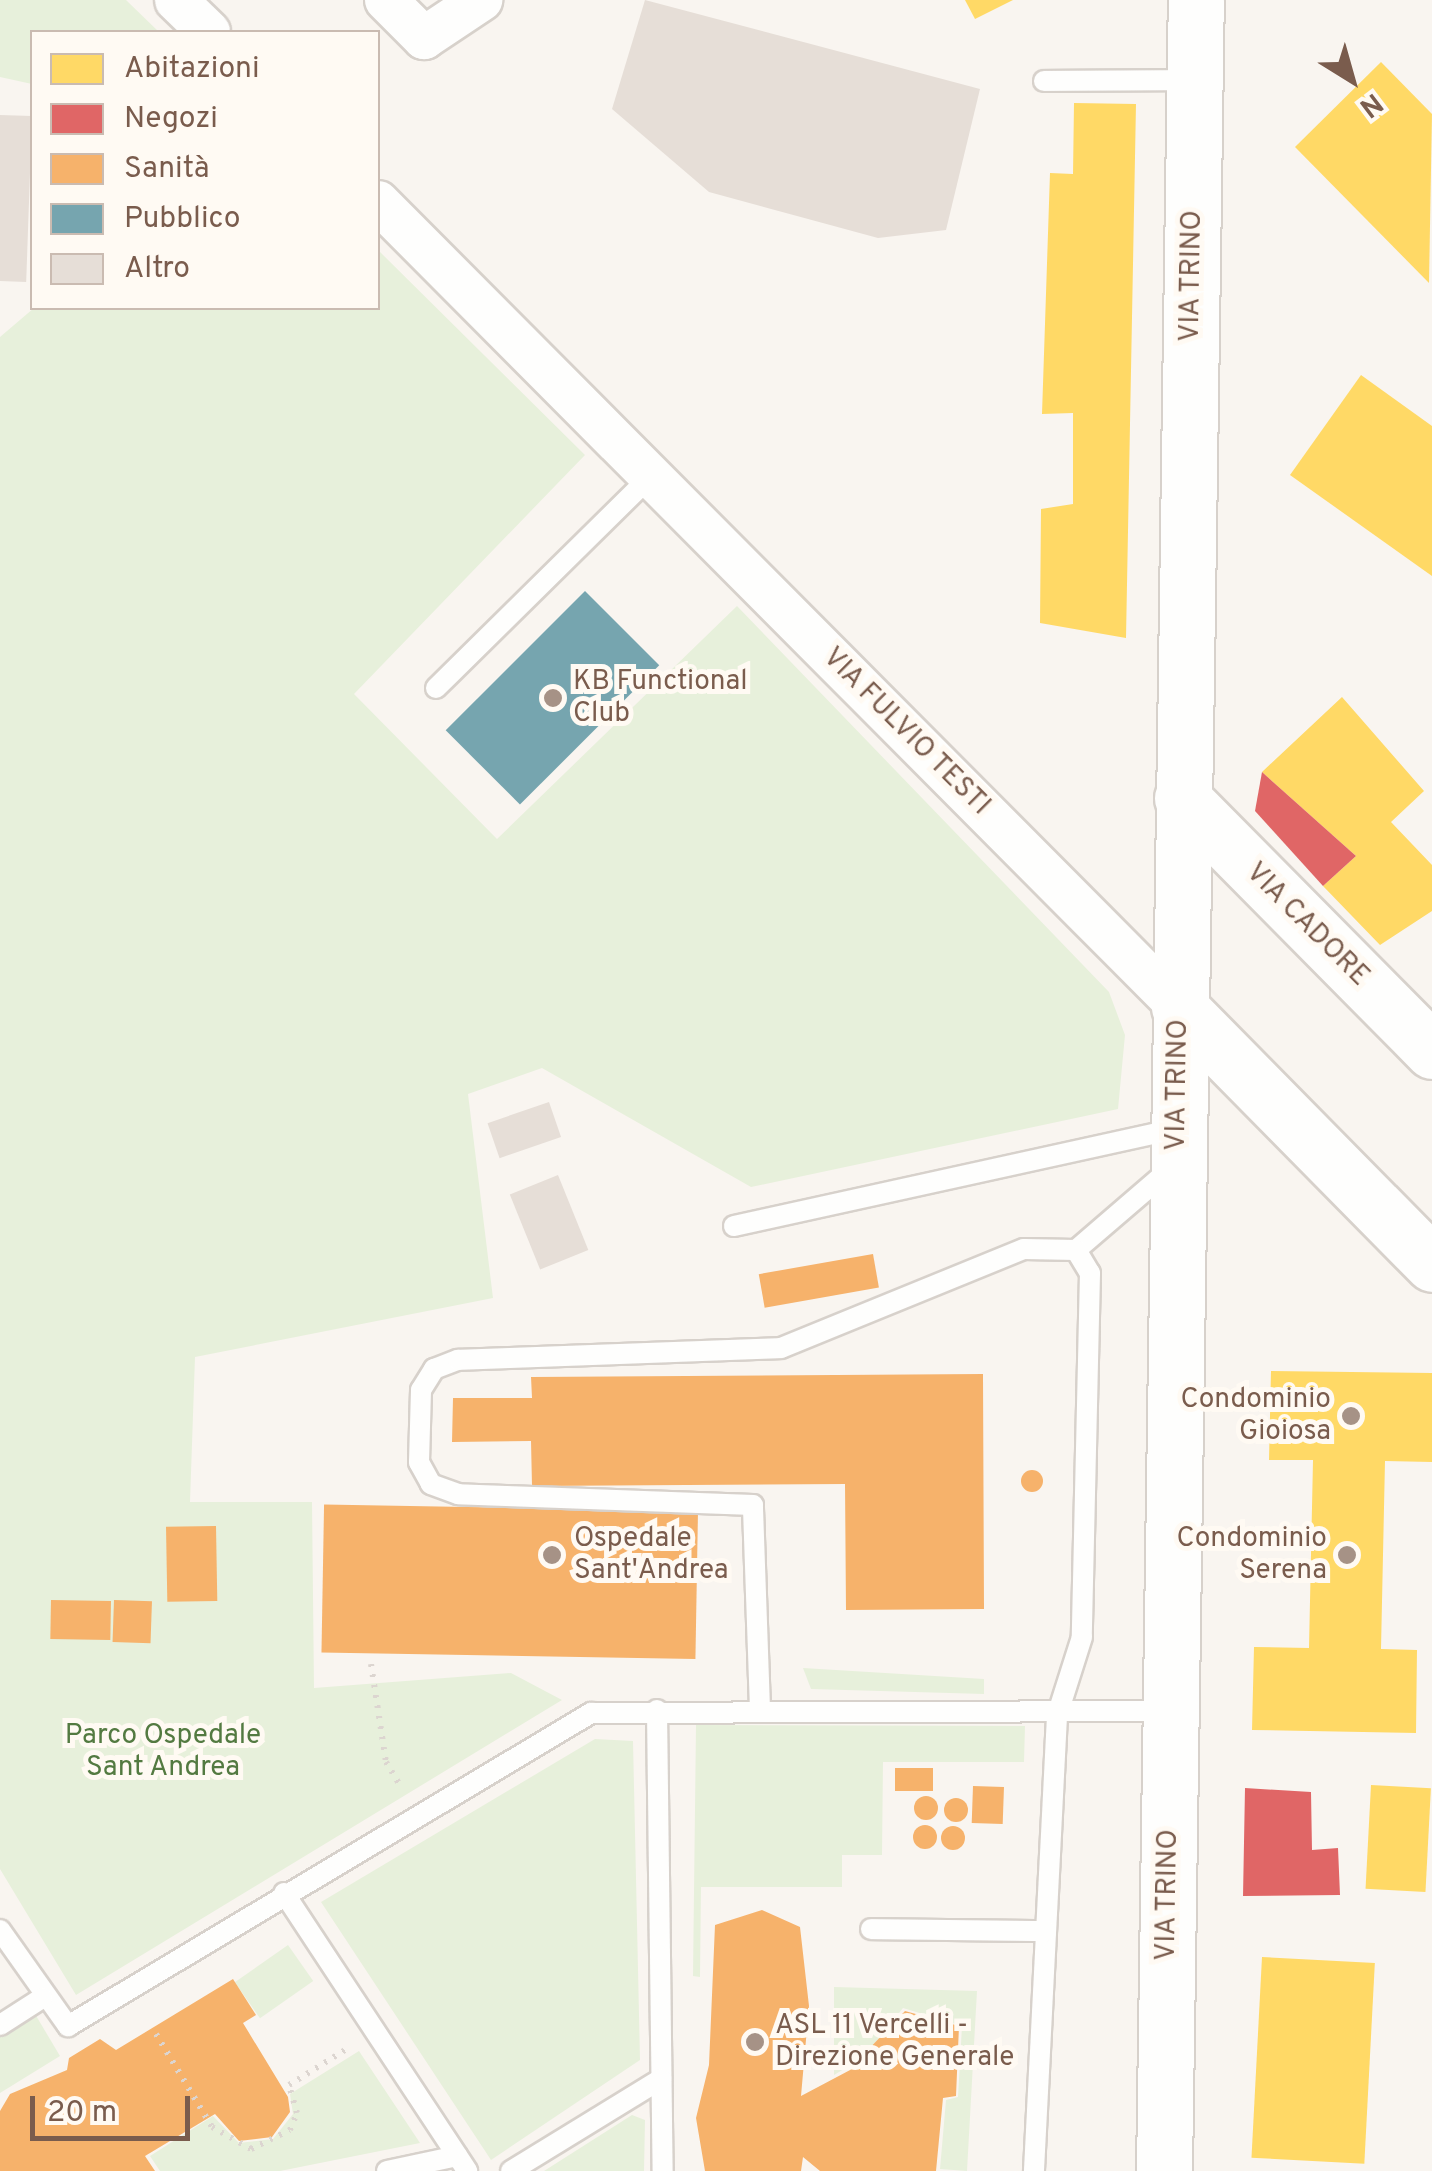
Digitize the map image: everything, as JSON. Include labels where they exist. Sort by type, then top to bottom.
[{"type":"main road","name":"VIA TRINO","points":[[1164,2171],[1196,0]]},
{"type":"main road","name":"VIA CADORE","points":[[1182,798],[1432,1051]]},
{"type":"main road","name":"VIA FULVIO TESTI","points":[[1179,1007],[1432,1264]]},
{"type":"street","points":[[176,0],[207,30]]},
{"type":"street","points":[[386,0],[424,38],[481,0]]},
{"type":"street","name":"VIA FULVIO TESTI","points":[[380,204],[1179,1007]]},
{"type":"lane","points":[[1044,81],[1195,80]]},
{"type":"lane","points":[[436,688],[651,476]]},
{"type":"lane","points":[[734,1226],[1177,1146]]},
{"type":"lane","points":[[760,1708],[753,1504],[458,1494],[431,1484],[420,1462],[421,1390],[434,1369],[458,1360],[782,1348],[1024,1249],[1076,1250],[1177,1146]]},
{"type":"lane","points":[[1034,2171],[1057,1716],[1082,1637],[1090,1273],[1076,1250]]},
{"type":"lane","points":[[0,1930],[42,1998],[68,2026],[284,1893],[591,1713],[760,1708],[1057,1716],[1170,1711]]},
{"type":"lane","points":[[658,1710],[662,2171]]},
{"type":"lane","points":[[284,1893],[462,2163],[387,2171]]},
{"type":"lane","points":[[871,1929],[1046,1932]]},
{"type":"lane","points":[[0,2025],[42,1998]]},
{"type":"lane","points":[[511,2171],[661,2079]]},
{"type":"path","points":[[371,1664],[386,1762],[417,1814]]},
{"type":"path","points":[[156,2034],[220,2136],[259,2149],[290,2130],[297,2113],[289,2086],[375,2032]]},
{"type":"green space","points":[[0,0],[126,0],[157,30],[30,30],[30,84],[0,77]]},
{"type":"green space","name":"Parco Ospedale Sant Andrea","points":[[380,252],[585,455],[354,694],[497,839],[737,606],[1109,992],[1125,1035],[1118,1109],[751,1187],[542,1068],[468,1094],[493,1298],[195,1357],[190,1502],[312,1502],[314,1688],[511,1673],[562,1700],[76,1995],[0,1869],[0,337],[32,310],[380,310]]},
{"type":"green space","points":[[803,1668],[984,1679],[984,1694],[811,1689]]},
{"type":"green space","points":[[696,1725],[1025,1726],[1024,1762],[883,1762],[882,1855],[842,1855],[842,1887],[701,1887],[700,1977],[693,1976]]},
{"type":"green space","points":[[595,1739],[633,1741],[640,2060],[491,2160],[321,1902]]},
{"type":"green space","points":[[288,1945],[313,1981],[260,2018],[235,1982]]},
{"type":"green space","points":[[834,1987],[977,1991],[967,2171],[940,2169],[946,2100],[958,2097],[962,2026],[903,2008],[864,2057],[834,2075]]},
{"type":"green space","points":[[35,2014],[60,2056],[0,2093],[0,2036]]},
{"type":"green space","points":[[359,2051],[420,2143],[280,2171],[160,2171],[150,2156],[213,2116],[239,2143],[273,2139],[293,2114],[290,2094]]},
{"type":"green space","points":[[632,2115],[645,2120],[644,2171],[544,2171]]},
{"type":"building: Abitazioni","points":[[965,0],[1013,0],[975,19]]},
{"type":"building: Abitazioni","points":[[1381,62],[1432,114],[1429,283],[1295,147]]},
{"type":"building: Abitazioni","points":[[1074,103],[1136,104],[1126,638],[1040,623],[1041,509],[1073,504],[1073,413],[1042,414],[1050,173],[1073,174]]},
{"type":"building: Abitazioni","points":[[1361,375],[1432,426],[1432,576],[1290,475]]},
{"type":"building: Abitazioni","points":[[1342,697],[1424,791],[1391,822],[1432,865],[1432,911],[1380,945],[1323,886],[1356,856],[1262,772]]},
{"type":"building: Abitazioni","points":[[1271,1371],[1432,1373],[1432,1462],[1385,1461],[1381,1649],[1417,1650],[1416,1733],[1252,1730],[1254,1647],[1309,1648],[1313,1460],[1269,1460]]},
{"type":"building: Abitazioni","points":[[1371,1785],[1431,1788],[1425,1892],[1366,1889]]},
{"type":"building: Abitazioni","points":[[1262,1957],[1375,1963],[1364,2164],[1251,2158]]},
{"type":"building: Negozi","points":[[1262,772],[1356,856],[1323,886],[1255,811]]},
{"type":"building: Negozi","points":[[1245,1788],[1311,1792],[1312,1850],[1338,1848],[1340,1895],[1243,1896]]},
{"type":"building: Sanità","points":[[873,1254],[879,1287],[765,1308],[759,1274]]},
{"type":"building: Sanità","points":[[983,1374],[984,1609],[846,1610],[845,1484],[532,1486],[531,1441],[452,1442],[453,1398],[532,1398],[531,1377]]},
{"type":"building: Sanità","points":[[1032,1470],[1040,1473],[1040,1489],[1032,1492],[1024,1489],[1021,1481],[1024,1473]]},
{"type":"building: Sanità","points":[[324,1504],[698,1511],[695,1659],[321,1652]]},
{"type":"building: Sanità","points":[[216,1526],[217,1601],[167,1602],[166,1527]]},
{"type":"building: Sanità","points":[[51,1600],[111,1601],[110,1640],[50,1639]]},
{"type":"building: Sanità","points":[[114,1600],[152,1601],[151,1643],[113,1642]]},
{"type":"building: Sanità","points":[[895,1768],[933,1768],[933,1791],[895,1791]]},
{"type":"building: Sanità","points":[[973,1786],[1004,1787],[1003,1824],[972,1823]]},
{"type":"building: Sanità","points":[[926,1796],[938,1808],[926,1820],[914,1808]]},
{"type":"building: Sanità","points":[[956,1798],[968,1810],[956,1822],[944,1810]]},
{"type":"building: Sanità","points":[[925,1825],[937,1837],[925,1849],[913,1837]]},
{"type":"building: Sanità","points":[[953,1826],[965,1838],[953,1850],[941,1838]]},
{"type":"building: Sanità","name":"ASL 11 Vercelli - Direzione Generale","points":[[762,1910],[800,1927],[809,2006],[801,2096],[869,2060],[865,2053],[905,2011],[959,2026],[956,2096],[943,2098],[936,2171],[820,2171],[803,2157],[801,2171],[705,2171],[696,2118],[709,2065],[715,1925]]},
{"type":"building: Sanità","points":[[233,1979],[256,2015],[243,2023],[288,2097],[290,2112],[272,2137],[239,2141],[215,2114],[145,2156],[155,2171],[0,2171],[0,2111],[10,2094],[67,2070],[69,2058],[100,2039],[116,2050]]},
{"type":"building: Pubblico","name":"KB Functional Club","points":[[585,591],[659,665],[520,805],[446,730]]},
{"type":"building: Altro","points":[[645,0],[980,89],[946,230],[878,238],[709,192],[612,109]]},
{"type":"building: Altro","points":[[0,115],[30,116],[26,282],[0,281]]},
{"type":"building: Altro","points":[[549,1102],[561,1137],[500,1158],[488,1123]]},
{"type":"building: Altro","points":[[558,1175],[588,1250],[540,1270],[510,1194]]},
{"type":"place","name":"KB Functional Club","points":[[553,698]]},
{"type":"place","name":"Condominio Gioiosa","points":[[1351,1416]]},
{"type":"place","name":"Ospedale Sant'Andrea","points":[[552,1555]]},
{"type":"place","name":"Condominio Serena","points":[[1347,1555]]},
{"type":"place","name":"ASL 11 Vercelli - Direzione Generale","points":[[755,2042]]}]
